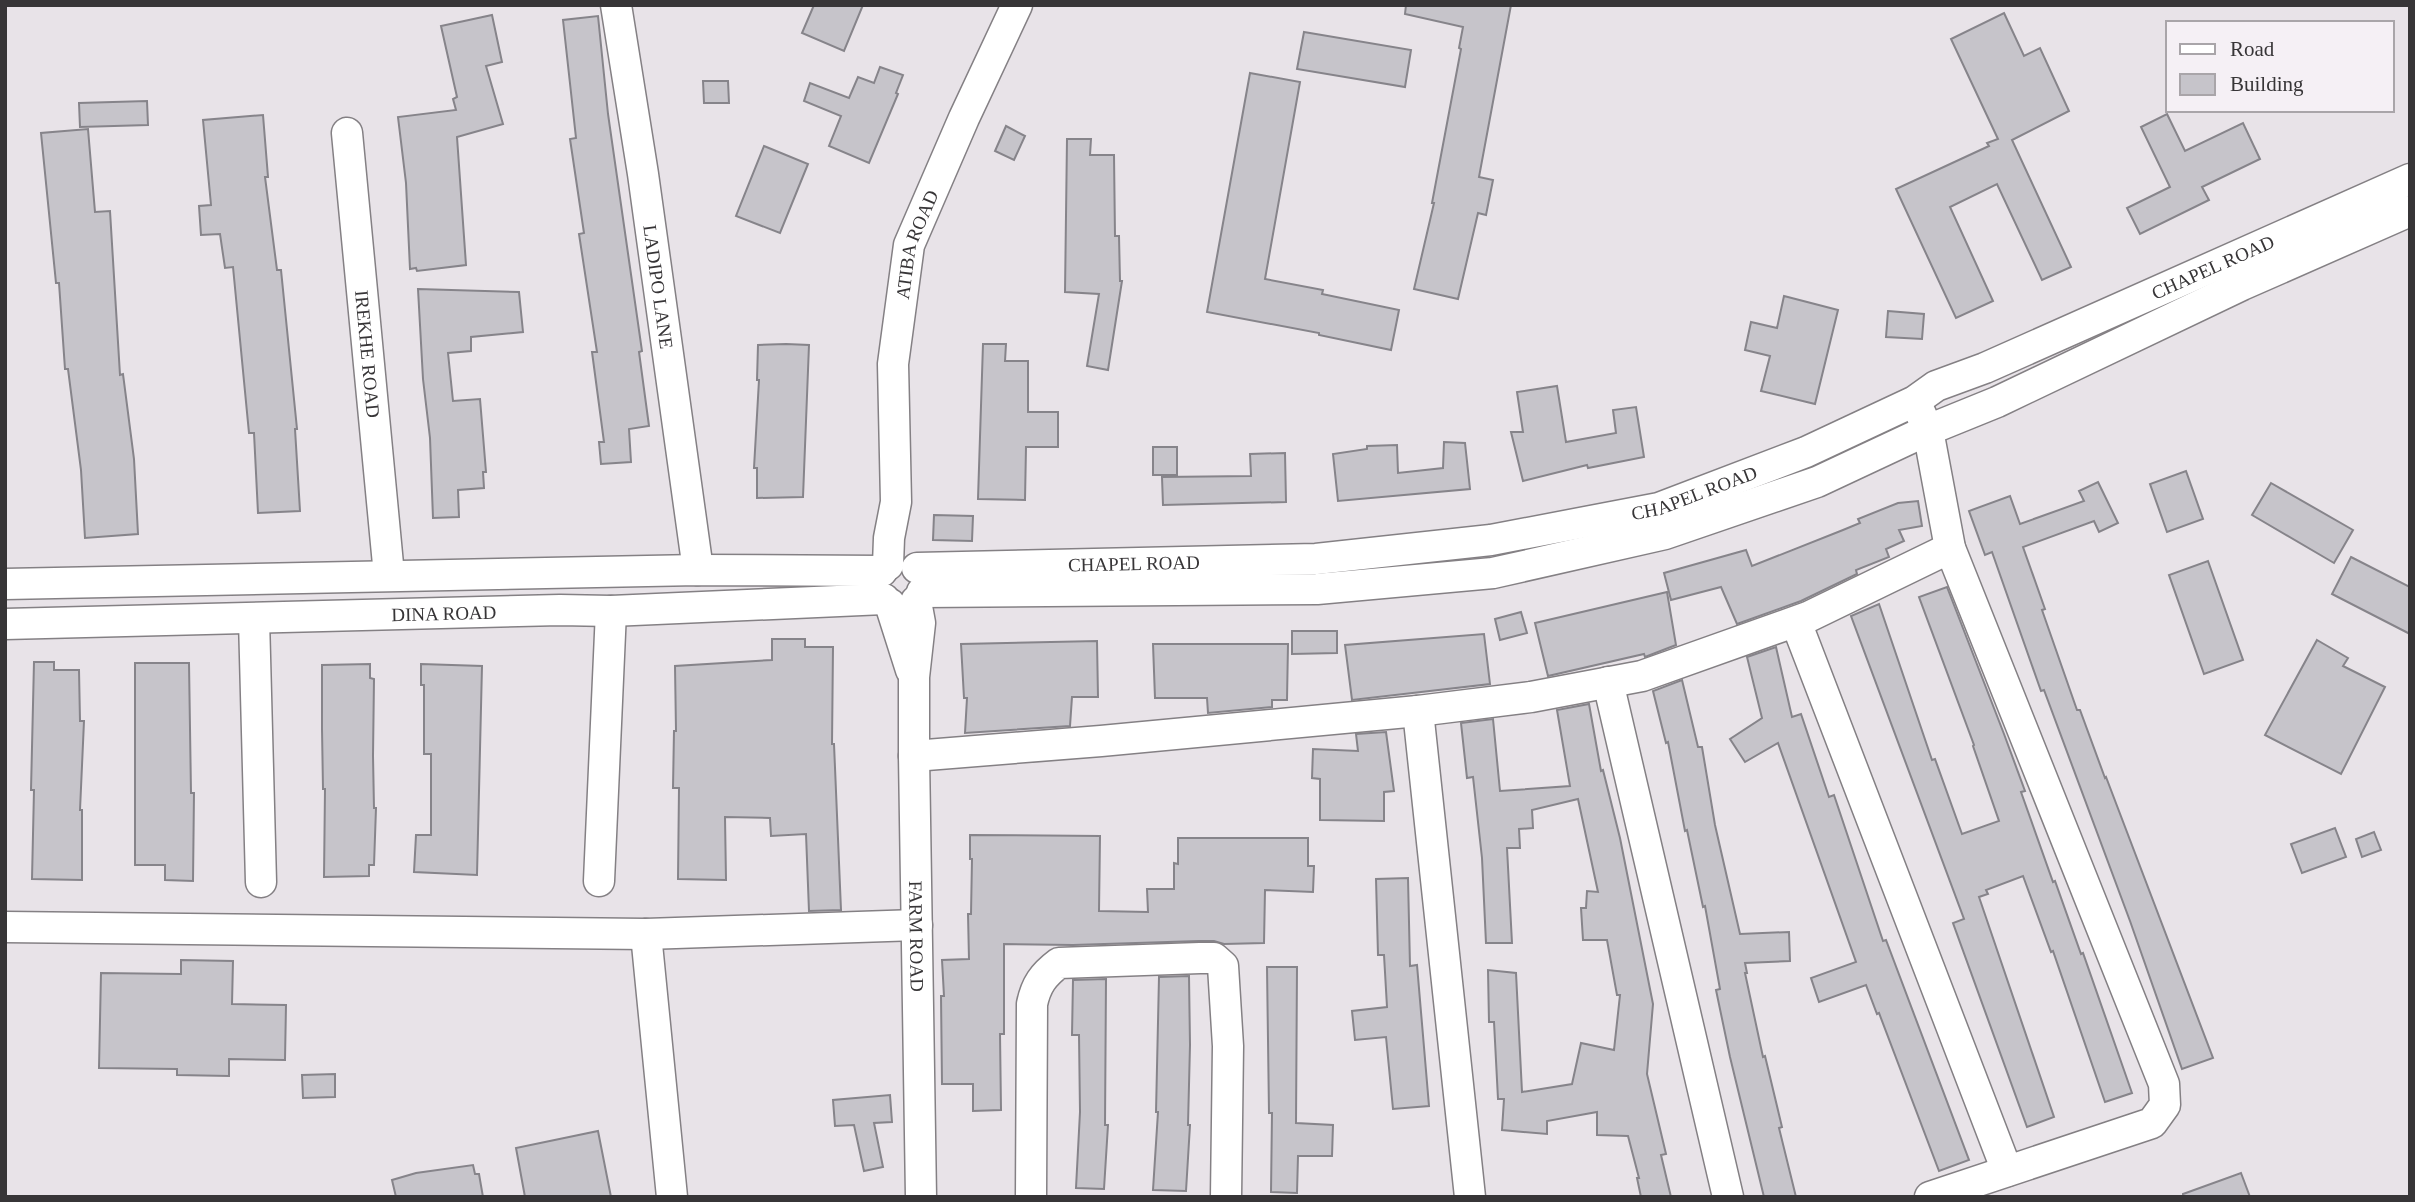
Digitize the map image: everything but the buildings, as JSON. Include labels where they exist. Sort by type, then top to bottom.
[{"type":"street","name":"LADIPO LANE","points":[[615,5],[643,174],[698,570]]},
{"type":"street","name":"ATIBA ROAD","points":[[901,583],[889,538],[896,502],[893,364],[909,246],[964,118],[1017,5]]},
{"type":"street","name":"IREKHE ROAD","points":[[347,133],[389,575]]},
{"type":"street","name":"CHAPEL ROAD","points":[[901,583],[1315,559],[1492,540],[1659,508],[1807,452],[1915,401],[1936,386],[1985,368],[2410,179]]},
{"type":"street","name":"CHAPEL ROAD","points":[[901,583],[1317,589],[1493,573],[1665,534],[1817,482],[1928,430],[1997,402],[2242,285],[2410,211]]},
{"type":"street","points":[[1915,401],[1928,430],[1950,548],[2164,1084],[2165,1105],[2152,1123],[1930,1197]]},
{"type":"street","points":[[914,756],[1418,711],[1531,697],[1642,676],[1796,622],[1950,548]]},
{"type":"street","name":"DINA ROAD","points":[[5,584],[698,570],[901,583]]},
{"type":"street","name":"DINA ROAD","points":[[5,624],[611,611],[901,583]]},
{"type":"street","name":"FARM ROAD","points":[[901,583],[914,677],[921,1197]]},
{"type":"street","points":[[599,881],[611,611]]},
{"type":"street","points":[[254,619],[261,882]]},
{"type":"street","points":[[1796,622],[2007,1171]]},
{"type":"street","points":[[1608,682],[1728,1197]]},
{"type":"street","points":[[1418,711],[1470,1197]]},
{"type":"street","points":[[5,927],[646,934],[917,925]]},
{"type":"street","points":[[646,934],[672,1197]]},
{"type":"street","points":[[1031,1197],[1032,1004],[1036,987],[1045,974],[1059,963],[1180,958],[1214,958],[1223,966],[1228,1046],[1226,1197]]}]
